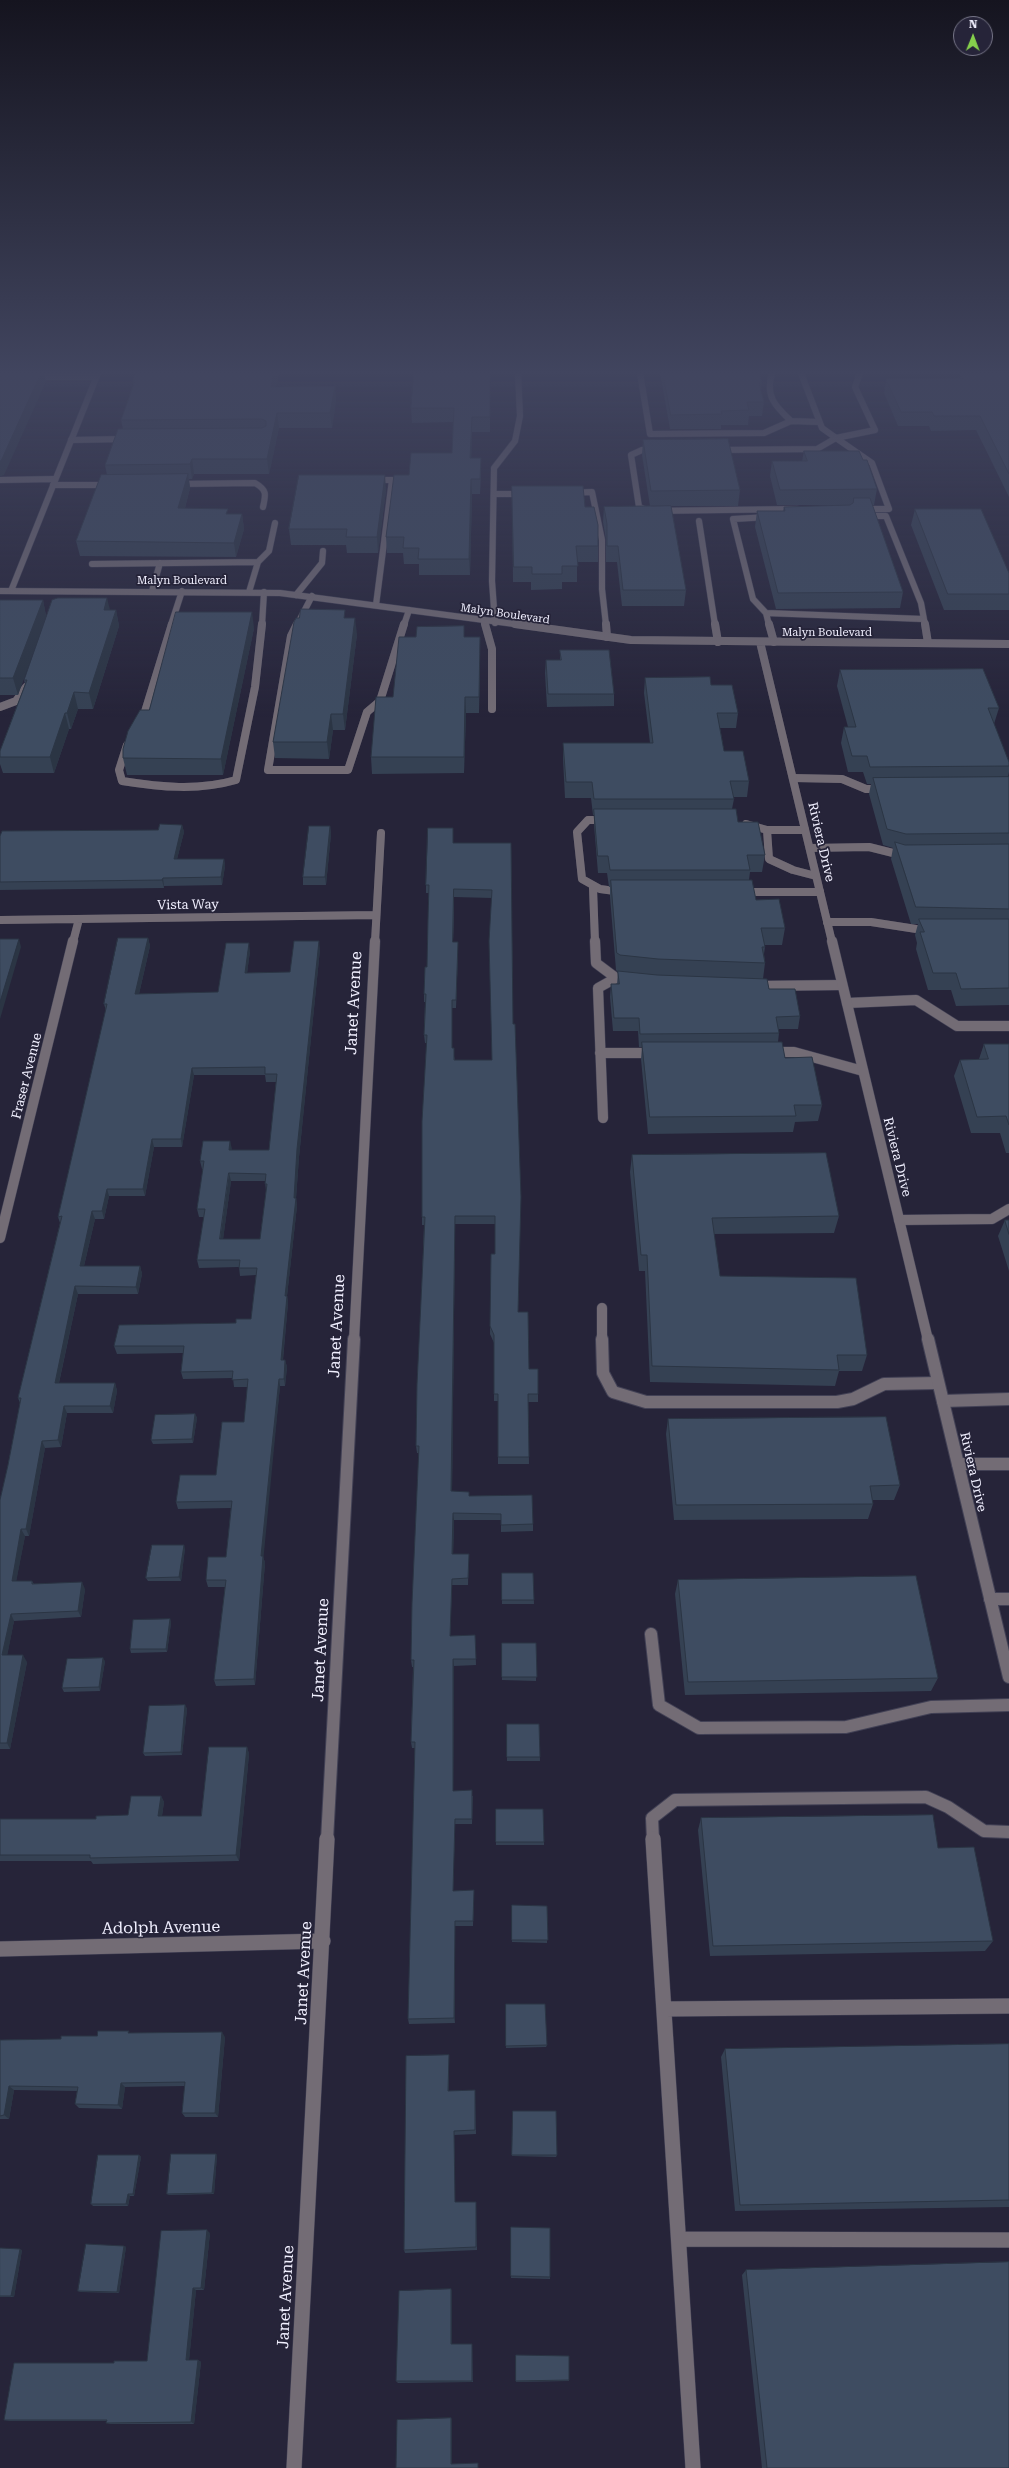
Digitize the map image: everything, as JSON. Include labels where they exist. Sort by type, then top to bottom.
[{"type":"street","points":[[11,591],[52,488]]},
{"type":"street","points":[[263,507],[266,493],[264,488]]},
{"type":"street","points":[[376,605],[391,488]]},
{"type":"street","points":[[494,488],[492,581],[495,623]]},
{"type":"street","points":[[636,488],[639,507],[649,510],[801,509]]},
{"type":"street","points":[[881,488],[889,509],[856,512],[886,516],[921,603],[928,643]]},
{"type":"street","points":[[564,493],[592,492],[602,540],[602,589],[607,637]]},
{"type":"street","points":[[494,494],[536,493]]},
{"type":"street","points":[[774,642],[766,613],[753,599],[733,519],[803,516]]},
{"type":"street","points":[[699,521],[718,642]]},
{"type":"street","points":[[249,592],[258,562],[269,551],[275,523]]},
{"type":"street","points":[[296,595],[322,563],[323,551]]},
{"type":"street","points":[[92,564],[258,562]]},
{"type":"street","points":[[152,591],[160,563]]},
{"type":"street","name":"Malyn Boulevard","points":[[0,591],[59,595],[152,591],[264,592],[312,596],[495,623],[607,637],[718,642],[1009,644]]},
{"type":"street","points":[[182,592],[144,715],[132,732],[119,770],[122,781],[150,786],[220,786],[236,780],[248,724],[264,622],[264,592]]},
{"type":"street","points":[[312,596],[291,636],[268,770],[348,770],[367,712],[380,701],[409,610]]},
{"type":"street","points":[[766,613],[834,614],[923,619]]},
{"type":"street","points":[[484,621],[492,649],[492,709]]},
{"type":"street","name":"Riviera Drive","points":[[760,642],[990,1599],[1007,1657],[1009,1678]]},
{"type":"street","points":[[0,707],[8,707],[22,698],[29,677]]},
{"type":"street","points":[[793,778],[842,778],[866,789],[890,789]]},
{"type":"street","points":[[618,820],[588,820],[577,832],[582,879],[593,888],[608,892],[632,892]]},
{"type":"street","points":[[740,822],[767,830],[805,830]]},
{"type":"street","points":[[767,830],[769,859],[793,870],[816,876]]},
{"type":"street","name":"Janet Avenue","points":[[294,2468],[323,1941],[380,833]]},
{"type":"street","points":[[810,848],[869,847],[901,856],[916,856]]},
{"type":"street","points":[[593,888],[596,963],[616,978],[640,980]]},
{"type":"street","points":[[734,892],[820,892]]},
{"type":"street","name":"Vista Way","points":[[0,920],[376,915]]},
{"type":"street","name":"Fraser Avenue","points":[[0,1238],[79,919]]},
{"type":"street","points":[[827,922],[871,922],[920,931],[935,931]]},
{"type":"street","points":[[603,1118],[598,988],[616,978]]},
{"type":"street","points":[[743,985],[842,985]]},
{"type":"street","points":[[847,1003],[916,1000],[957,1026],[1009,1026]]},
{"type":"street","points":[[763,1052],[794,1052],[863,1072]]},
{"type":"street","points":[[600,1053],[662,1053]]},
{"type":"street","points":[[899,1220],[992,1219],[1009,1209]]},
{"type":"street","points":[[602,1308],[603,1373],[613,1392],[646,1402],[837,1402],[853,1399],[884,1384],[938,1382]]},
{"type":"street","points":[[943,1401],[1009,1399]]},
{"type":"street","points":[[958,1464],[1009,1464]]},
{"type":"street","points":[[990,1599],[1009,1599]]},
{"type":"street","points":[[651,1634],[659,1705],[699,1728],[846,1727],[931,1707],[1009,1705]]},
{"type":"street","points":[[693,2468],[652,1818],[674,1800],[926,1797],[948,1807],[984,1831],[1009,1832]]},
{"type":"street","name":"Adolph Avenue","points":[[0,1948],[323,1941]]},
{"type":"street","points":[[664,2009],[1009,2006]]},
{"type":"street","points":[[679,2239],[1009,2240]]},
{"type":"building","points":[[96,488],[184,488],[178,508],[228,509],[226,514],[242,514],[234,543],[76,541]]},
{"type":"building","points":[[297,488],[383,488],[377,537],[346,537],[347,529],[289,529]]},
{"type":"building","points":[[392,488],[471,488],[469,559],[418,559],[419,548],[403,548],[404,537],[386,537]]},
{"type":"building","points":[[512,488],[583,488],[585,507],[594,507],[598,525],[598,546],[576,546],[578,566],[562,566],[562,574],[532,574],[532,567],[514,567]]},
{"type":"building","points":[[651,488],[740,488],[740,490],[651,491]]},
{"type":"building","points":[[779,488],[877,489],[780,490]]},
{"type":"building","points":[[854,498],[870,498],[903,592],[778,593],[757,511],[785,511],[784,507],[850,505],[853,503]]},
{"type":"building","points":[[671,506],[686,590],[623,590],[618,546],[607,546],[607,524],[604,507]]},
{"type":"building","points":[[915,509],[981,509],[1009,573],[1009,594],[948,594]]},
{"type":"building","points":[[58,598],[107,598],[104,610],[116,610],[89,693],[74,692],[50,757],[0,757],[0,751],[27,680],[24,680],[52,600]]},
{"type":"building","points":[[0,600],[43,600],[13,678],[0,678]]},
{"type":"building","points":[[301,609],[345,610],[344,618],[355,618],[343,714],[331,714],[327,742],[273,742],[294,622],[296,618],[299,618]]},
{"type":"building","points":[[176,612],[252,612],[221,759],[123,758],[123,749],[128,731],[140,710],[149,710]]},
{"type":"building","points":[[464,626],[464,637],[480,637],[479,697],[465,697],[464,757],[371,757],[376,697],[393,697],[399,637],[416,637],[417,627]]},
{"type":"building","points":[[560,650],[609,650],[614,694],[548,694],[546,660],[561,660]]},
{"type":"building","points":[[983,669],[999,708],[988,708],[1009,762],[1009,766],[870,767],[867,756],[852,756],[844,727],[856,727],[840,670]]},
{"type":"building","points":[[710,677],[711,685],[732,685],[738,713],[717,713],[724,751],[743,751],[749,781],[730,781],[734,799],[594,799],[592,782],[566,782],[563,743],[653,743],[645,678]]},
{"type":"building","points":[[1009,777],[1009,833],[906,834],[887,829],[873,778]]},
{"type":"building","points":[[594,809],[736,809],[738,822],[758,822],[765,855],[747,855],[750,870],[610,870],[608,856],[598,856]]},
{"type":"building","points":[[160,824],[182,825],[174,859],[224,859],[221,877],[163,878],[162,880],[0,882],[0,836],[2,831],[158,830]]},
{"type":"building","points":[[309,826],[330,826],[325,877],[303,877]]},
{"type":"building","points":[[428,828],[453,828],[453,843],[511,843],[513,1024],[515,1024],[521,1197],[518,1312],[528,1312],[529,1369],[538,1369],[538,1394],[528,1394],[529,1457],[498,1457],[498,1394],[494,1394],[494,1335],[490,1326],[491,1254],[495,1254],[495,1216],[455,1216],[451,1491],[469,1492],[469,1496],[532,1495],[533,1524],[501,1525],[501,1514],[453,1513],[452,1554],[469,1554],[468,1578],[452,1579],[450,1636],[475,1635],[476,1659],[453,1659],[453,1791],[472,1790],[472,1819],[455,1819],[453,1891],[474,1890],[473,1921],[455,1921],[454,2018],[408,2019],[415,1742],[411,1742],[414,1660],[411,1660],[412,1603],[419,1446],[416,1446],[417,1384],[425,1217],[422,1217],[422,1121],[427,1035],[424,1035],[426,994],[424,994],[425,967],[427,967],[429,885],[426,885]],"holes":[[[454,889],[492,890],[489,941],[492,1060],[454,1060],[454,1048],[452,1048],[452,1000],[456,1000],[458,942],[453,942]]]},
{"type":"building","points":[[895,842],[905,845],[1009,844],[1009,909],[916,907]]},
{"type":"building","points":[[611,880],[752,880],[756,900],[779,899],[785,928],[761,928],[765,947],[762,947],[765,963],[658,959],[620,955],[617,953]]},
{"type":"building","points":[[919,919],[1009,919],[1009,988],[961,989],[956,973],[933,973],[920,932],[924,932]]},
{"type":"building","points":[[118,938],[148,938],[135,994],[218,992],[226,943],[249,943],[245,973],[290,972],[294,941],[319,941],[297,1149],[294,1198],[296,1198],[285,1296],[287,1296],[281,1360],[285,1360],[284,1379],[279,1379],[261,1556],[263,1556],[254,1679],[214,1680],[226,1580],[206,1580],[208,1557],[226,1557],[232,1501],[176,1502],[180,1475],[216,1475],[222,1422],[244,1422],[248,1379],[232,1380],[233,1371],[181,1372],[184,1346],[114,1346],[119,1325],[236,1323],[236,1319],[251,1319],[257,1268],[239,1268],[240,1260],[197,1260],[205,1209],[197,1209],[204,1161],[200,1161],[203,1141],[230,1141],[229,1150],[269,1150],[277,1074],[265,1074],[265,1067],[192,1068],[181,1139],[152,1139],[143,1189],[107,1189],[102,1211],[92,1211],[80,1266],[140,1266],[136,1287],[75,1286],[55,1383],[115,1383],[110,1406],[64,1406],[58,1440],[42,1441],[26,1529],[21,1529],[12,1581],[32,1581],[32,1584],[82,1582],[78,1611],[11,1614],[2,1655],[23,1655],[7,1743],[0,1743],[0,1500],[21,1398],[18,1398],[62,1216],[58,1217],[107,1004],[104,1004]],"holes":[[[229,1173],[266,1174],[265,1184],[267,1184],[260,1239],[220,1239]]]},
{"type":"building","points":[[0,939],[19,939],[0,1002]]},
{"type":"building","points":[[618,971],[657,975],[767,979],[769,989],[795,989],[800,1016],[776,1017],[779,1033],[640,1034],[639,1018],[614,1018],[611,984],[619,984]]},
{"type":"building","points":[[642,1042],[782,1042],[785,1058],[812,1057],[822,1105],[794,1105],[796,1116],[650,1117]]},
{"type":"building","points":[[984,1044],[1009,1044],[1009,1125],[1006,1116],[977,1117],[960,1060],[988,1059]]},
{"type":"building","points":[[826,1153],[839,1216],[712,1218],[720,1276],[856,1278],[867,1355],[837,1355],[839,1370],[652,1366],[647,1255],[641,1255],[632,1155]]},
{"type":"building","points":[[1005,1220],[1009,1220],[1009,1234]]},
{"type":"building","points":[[195,1414],[192,1439],[151,1440],[155,1415]]},
{"type":"building","points":[[886,1417],[900,1485],[870,1486],[873,1504],[676,1505],[668,1419]]},
{"type":"building","points":[[152,1545],[184,1545],[179,1577],[146,1578]]},
{"type":"building","points":[[502,1573],[533,1573],[534,1600],[502,1600]]},
{"type":"building","points":[[916,1576],[938,1678],[688,1682],[678,1580]]},
{"type":"building","points":[[170,1619],[166,1649],[130,1649],[133,1620]]},
{"type":"building","points":[[502,1643],[536,1643],[537,1677],[502,1677]]},
{"type":"building","points":[[103,1658],[99,1687],[62,1688],[67,1659]]},
{"type":"building","points":[[185,1705],[181,1752],[143,1753],[149,1706]]},
{"type":"building","points":[[507,1724],[539,1724],[540,1757],[507,1757]]},
{"type":"building","points":[[209,1747],[247,1747],[236,1855],[90,1858],[90,1855],[0,1855],[0,1819],[96,1819],[96,1816],[128,1815],[131,1796],[161,1796],[158,1816],[201,1816]]},
{"type":"building","points":[[496,1809],[543,1809],[544,1842],[496,1842]]},
{"type":"building","points":[[933,1815],[938,1848],[974,1847],[993,1941],[713,1946],[701,1818]]},
{"type":"building","points":[[512,1905],[547,1906],[548,1940],[512,1940]]},
{"type":"building","points":[[506,2004],[545,2004],[547,2045],[506,2046]]},
{"type":"building","points":[[98,2031],[129,2031],[128,2033],[222,2032],[215,2113],[182,2113],[185,2082],[121,2083],[118,2105],[75,2104],[78,2087],[9,2086],[4,2115],[0,2116],[0,2040],[61,2039],[61,2036],[97,2036]]},
{"type":"building","points":[[1009,2044],[1009,2200],[740,2205],[725,2049]]},
{"type":"building","points":[[449,2055],[448,2091],[475,2090],[475,2130],[454,2131],[455,2202],[476,2202],[476,2247],[404,2250],[406,2056]]},
{"type":"building","points":[[513,2111],[556,2111],[557,2155],[512,2155]]},
{"type":"building","points":[[171,2154],[216,2154],[212,2193],[167,2194]]},
{"type":"building","points":[[98,2155],[139,2155],[133,2194],[128,2194],[126,2204],[91,2204]]},
{"type":"building","points":[[511,2227],[550,2228],[550,2277],[511,2276]]},
{"type":"building","points":[[207,2230],[201,2288],[193,2288],[186,2360],[198,2360],[191,2422],[106,2423],[107,2420],[4,2420],[14,2363],[114,2363],[114,2361],[147,2361],[161,2231]]},
{"type":"building","points":[[86,2244],[124,2246],[117,2292],[78,2291]]},
{"type":"building","points":[[0,2248],[20,2249],[11,2296],[0,2296]]},
{"type":"building","points":[[1009,2262],[1009,2468],[767,2468],[746,2270]]},
{"type":"building","points":[[451,2289],[451,2344],[472,2344],[472,2381],[396,2381],[399,2291]]},
{"type":"building","points":[[516,2355],[569,2356],[569,2380],[516,2381]]},
{"type":"building","points":[[451,2418],[451,2464],[478,2463],[478,2468],[396,2468],[397,2420]]}]
